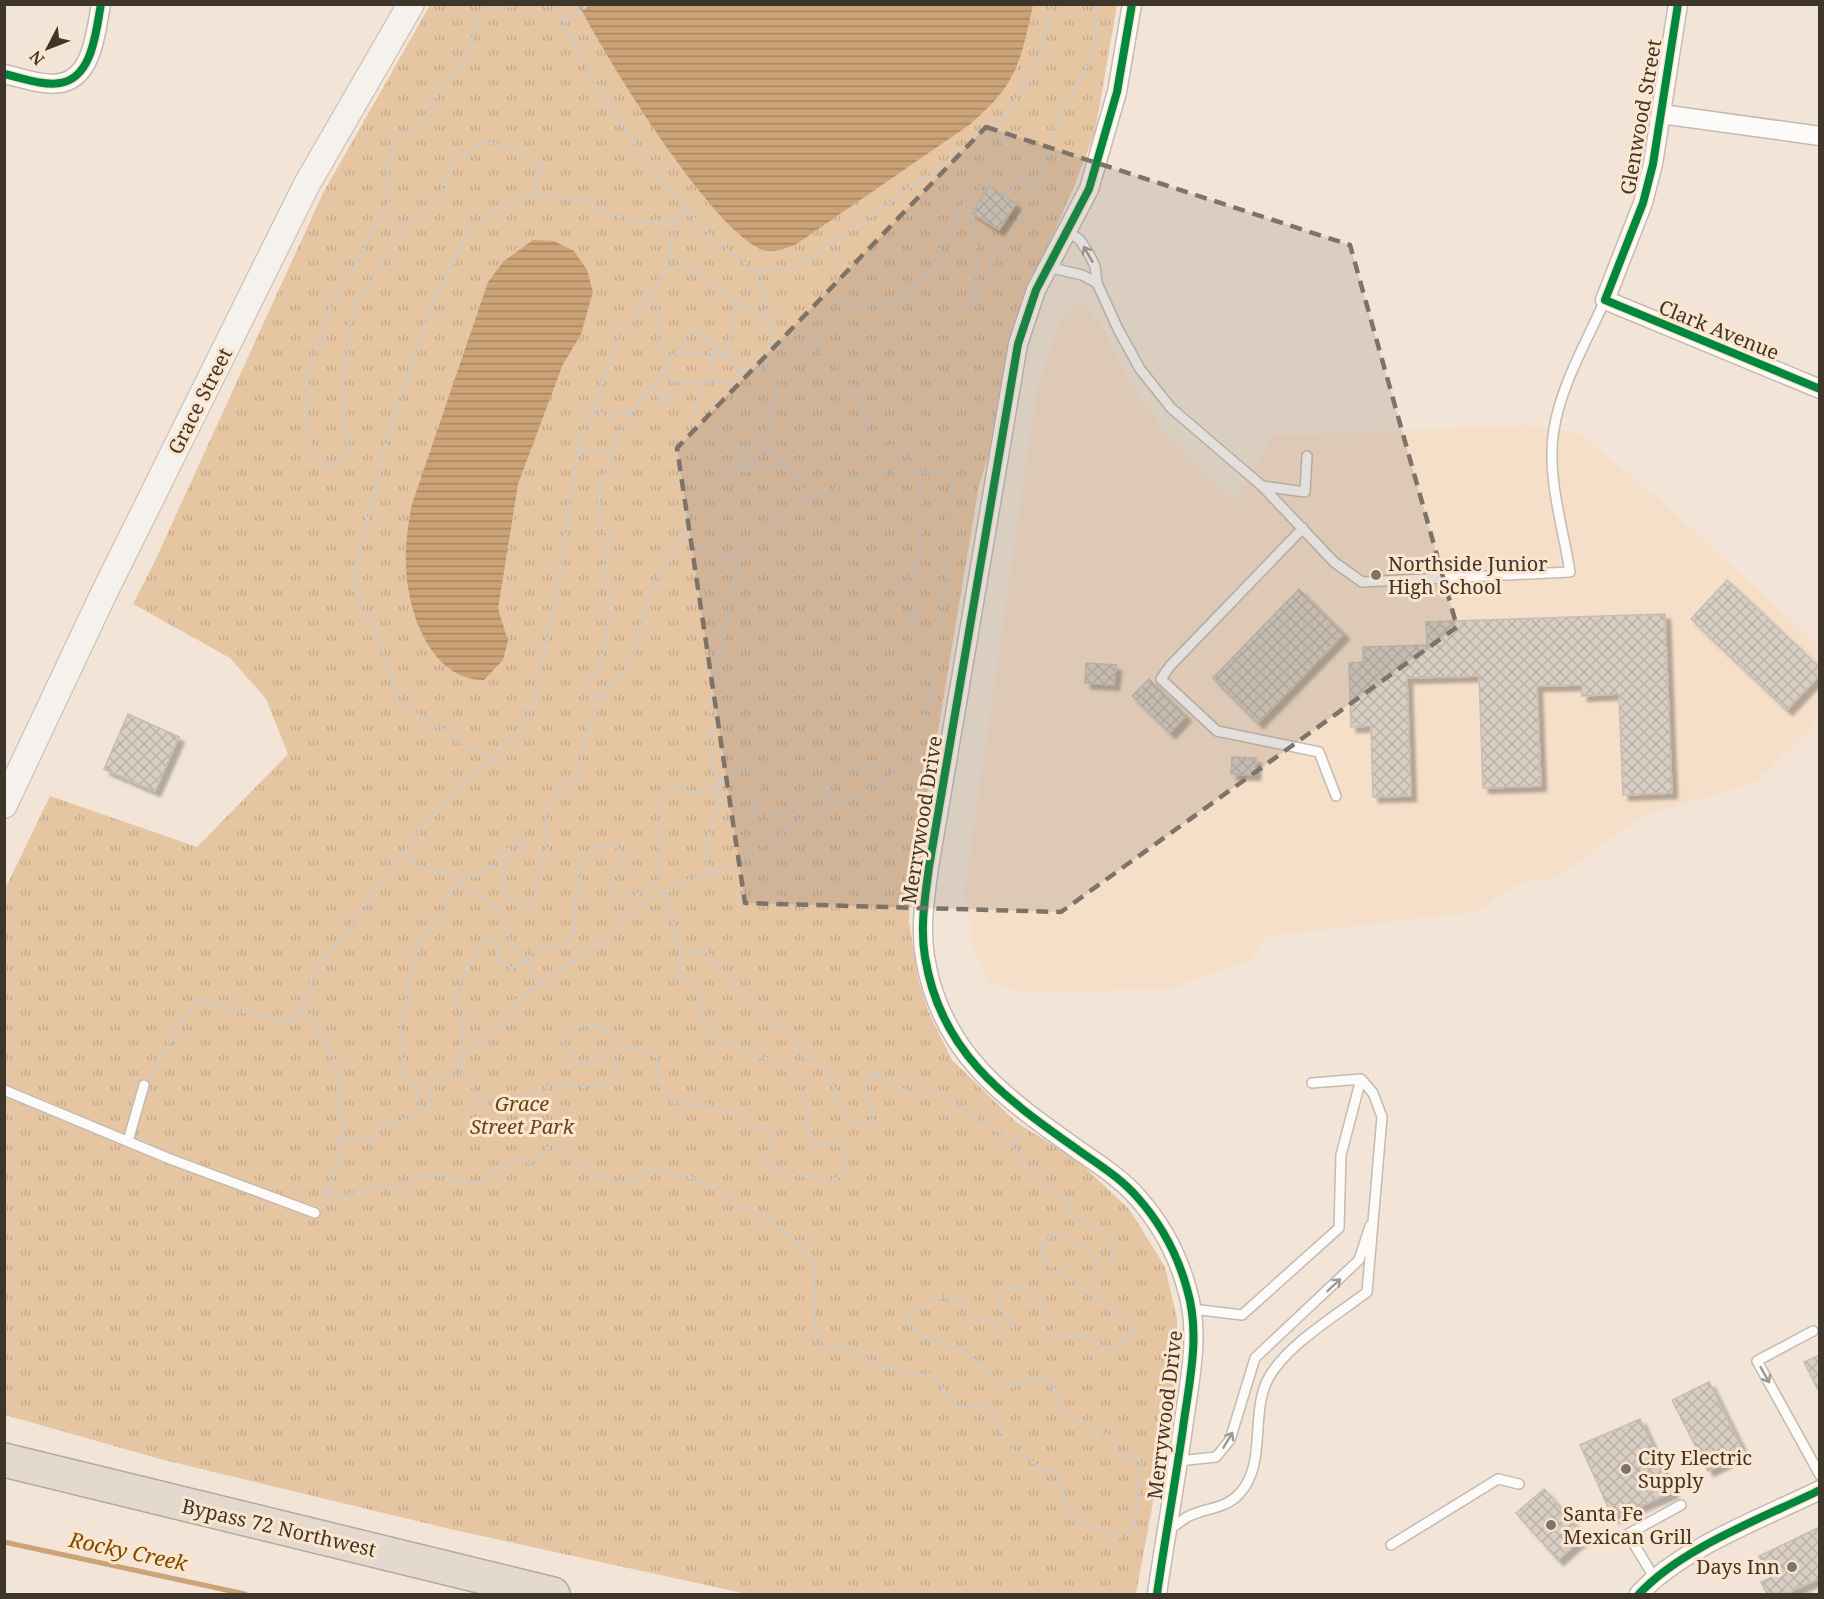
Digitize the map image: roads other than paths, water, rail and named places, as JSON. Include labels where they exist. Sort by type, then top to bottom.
[{"type":"highway","name":"Bypass 72 Northwest","points":[[4,1460],[553,1594]]},
{"type":"main road","name":"Grace Street","points":[[4,805],[108,585],[307,184],[411,4]]},
{"type":"street","points":[[4,74],[60,84],[68,81],[83,68],[93,44],[101,4]]},
{"type":"street","name":"Merrywood Drive","points":[[1132,4],[1106,135],[1089,189],[1048,267],[1028,311],[1018,344],[948,756],[923,922],[924,956],[931,986],[944,1020],[962,1050],[1003,1095],[1110,1172],[1138,1197],[1169,1242],[1180,1268],[1192,1309],[1193,1359],[1157,1594]]},
{"type":"street","name":"Glenwood Street","points":[[1605,300],[1643,203],[1661,114],[1678,4]]},
{"type":"street","points":[[1661,114],[1820,136]]},
{"type":"street","name":"Clark Avenue","points":[[1605,300],[1820,389]]},
{"type":"street","points":[[1638,1594],[1693,1552],[1820,1490]]},
{"type":"lane","points":[[1067,231],[1080,240],[1089,254],[1095,266],[1097,283],[1118,329],[1140,369],[1171,408],[1262,486],[1334,562],[1362,582],[1570,572],[1554,475],[1554,430],[1570,378],[1605,300]]},
{"type":"lane","points":[[1048,267],[1082,275],[1097,283]]},
{"type":"lane","points":[[1262,486],[1305,492],[1307,456]]},
{"type":"lane","points":[[1303,528],[1170,666],[1161,679],[1218,731],[1319,752],[1335,796]]},
{"type":"lane","points":[[1192,1309],[1242,1315],[1339,1228],[1341,1155],[1361,1079]]},
{"type":"lane","points":[[1312,1083],[1361,1079]]},
{"type":"lane","points":[[1167,1532],[1188,1517],[1225,1507],[1241,1492],[1253,1471],[1259,1404],[1267,1380],[1277,1364],[1286,1354],[1367,1292],[1382,1117],[1373,1093],[1361,1079]]},
{"type":"lane","points":[[128,1141],[144,1085]]},
{"type":"lane","points":[[4,1090],[315,1214]]},
{"type":"lane","points":[[1178,1461],[1216,1457],[1230,1440],[1255,1358],[1359,1260],[1376,1207]]},
{"type":"lane","points":[[1814,1331],[1757,1361],[1820,1475]]},
{"type":"lane","points":[[1391,1545],[1498,1479],[1519,1484]]},
{"type":"lane","points":[[1655,1579],[1628,1534],[1681,1505]]},
{"type":"waterway","name":"Rocky Creek","points":[[4,1542],[245,1594]]},
{"type":"place","name":"Northside Junior High School","points":[[1376,575]]},
{"type":"place","name":"City Electric Supply","points":[[1626,1469]]},
{"type":"place","name":"Santa Fe Mexican Grill","points":[[1551,1525]]},
{"type":"place","name":"Days Inn","points":[[1792,1567]]},
{"type":"park label","name":"Grace Street Park","points":[[522,1116]]}]
